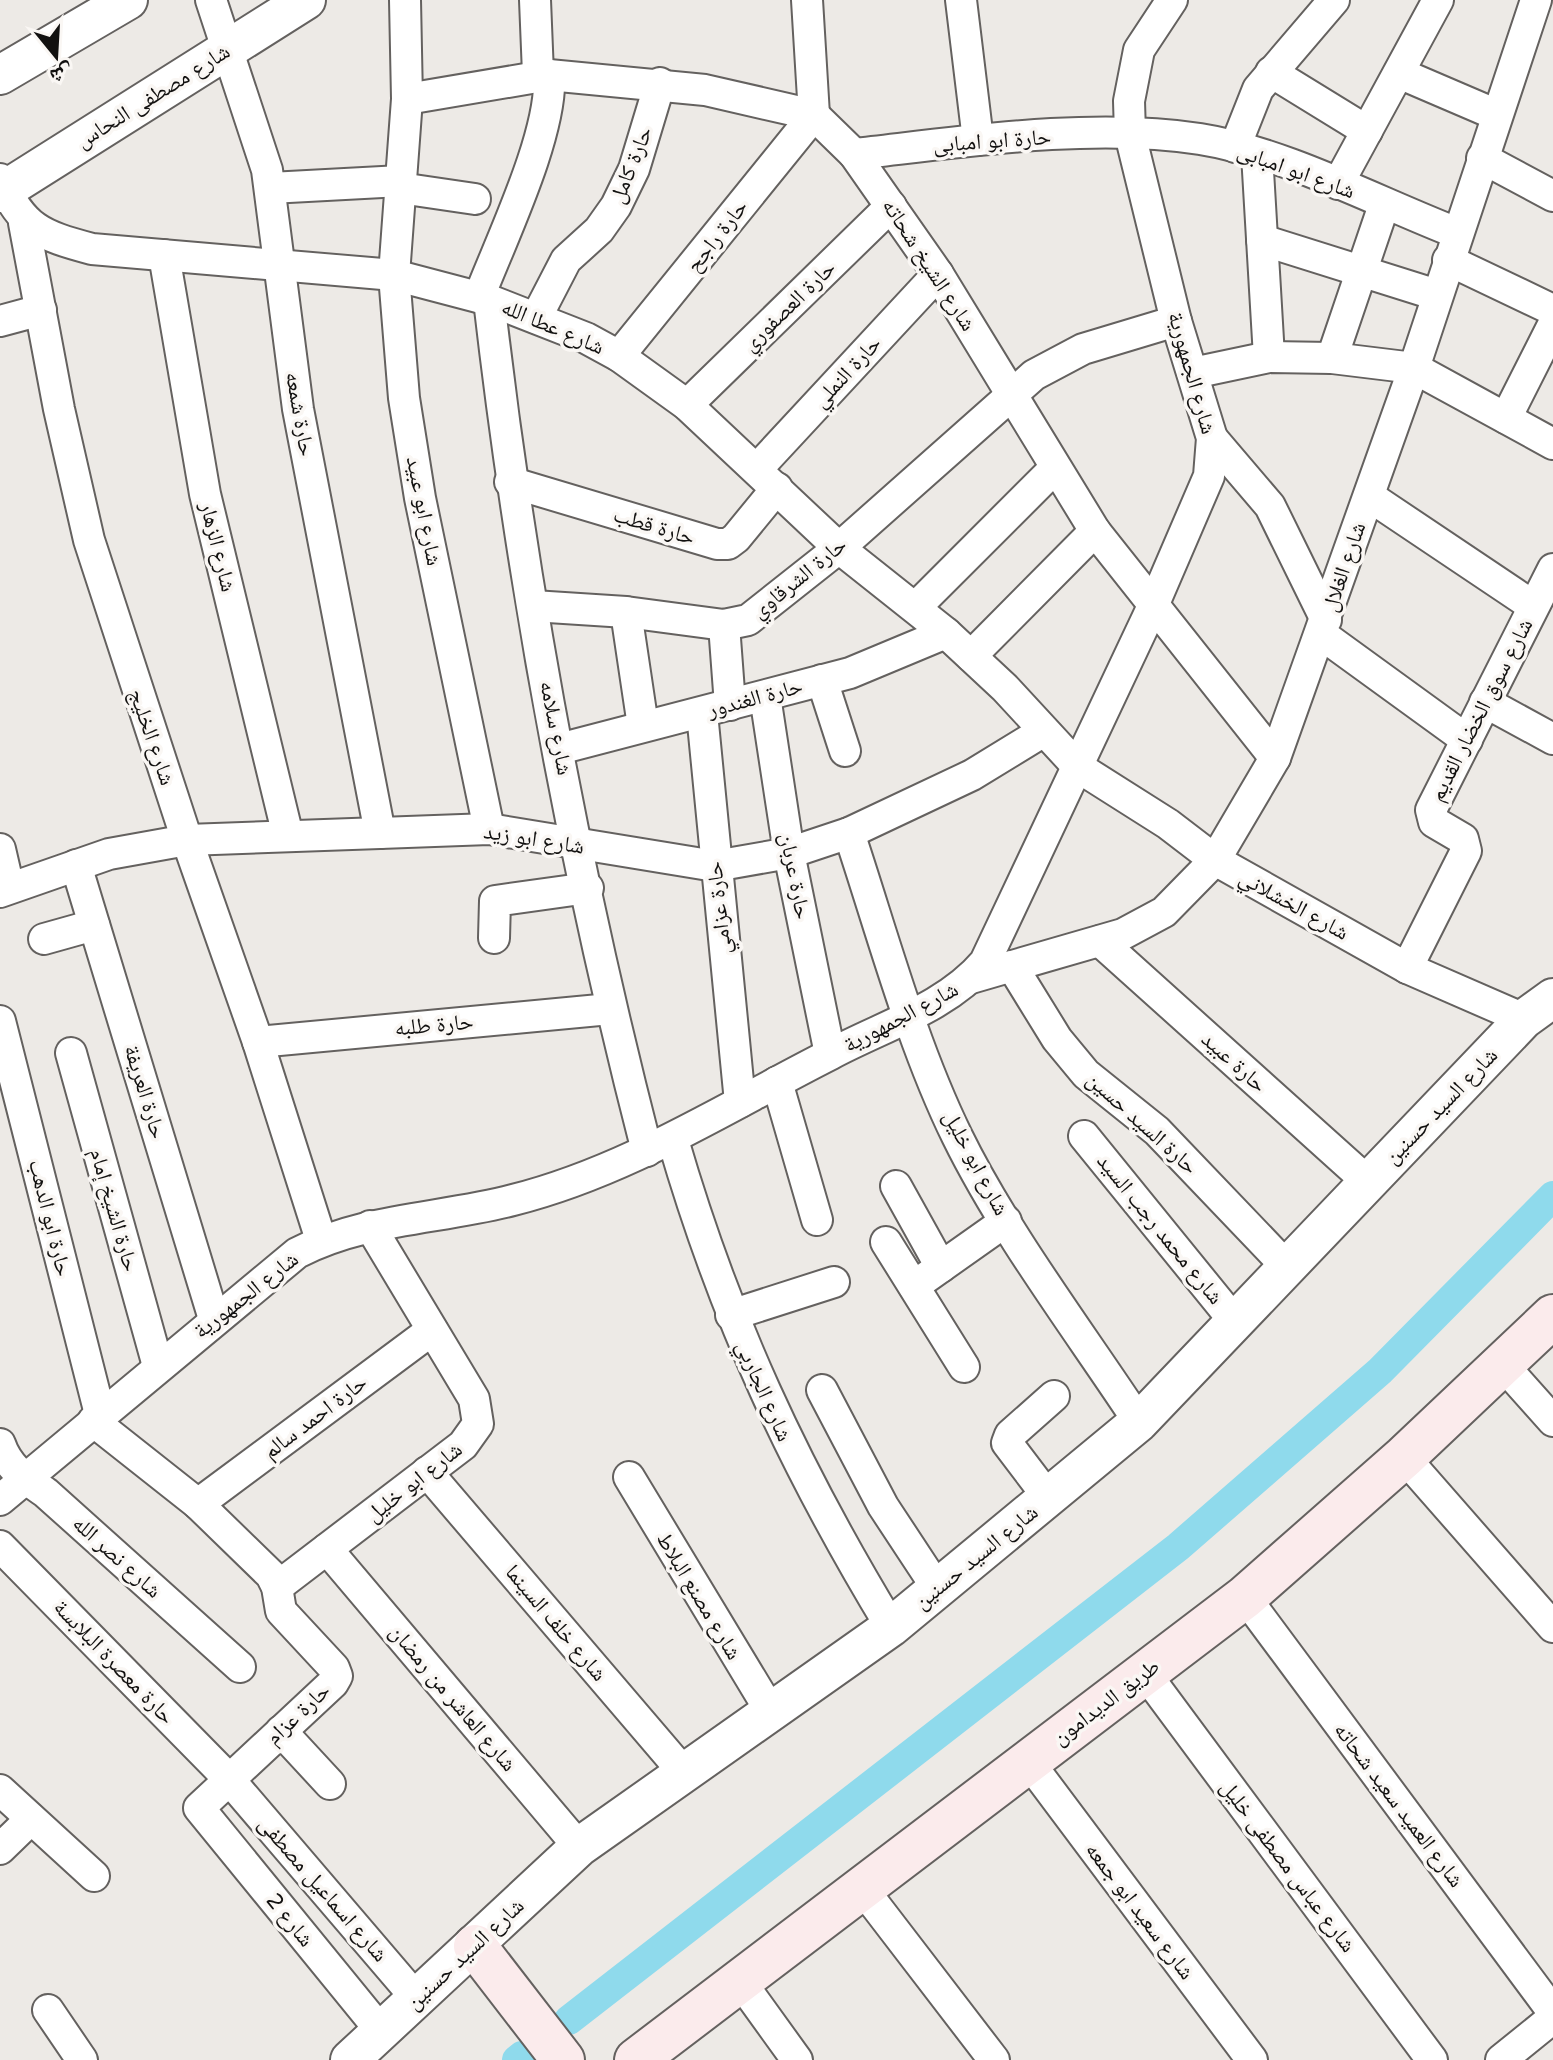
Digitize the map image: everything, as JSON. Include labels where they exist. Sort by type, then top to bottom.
[{"type":"main road","name":"طريق الديدامون","points":[[636,2060],[1245,1597],[1404,1457],[1553,1316]]},
{"type":"main road","points":[[475,1946],[563,2060]]},
{"type":"street","points":[[0,75],[128,0]]},
{"type":"street","name":"حارة شمعه","points":[[211,0],[270,188],[277,263],[298,409],[380,833]]},
{"type":"street","name":"شارع مصطفى النحاس","points":[[2,187],[306,0]]},
{"type":"street","name":"شارع ابو عبيد","points":[[405,0],[407,99],[394,275],[404,398],[420,498],[489,829]]},
{"type":"street","points":[[484,299],[543,128],[550,93],[544,75],[535,0]]},
{"type":"street","points":[[407,99],[544,75],[660,83],[814,115],[807,0]]},
{"type":"street","points":[[961,0],[978,140]]},
{"type":"street","name":"شارع الجمهورية","points":[[0,1500],[214,1319],[297,1253],[321,1240],[370,1226],[514,1200],[604,1171],[953,994],[971,978],[996,944],[1153,606],[1209,476],[1212,438],[1176,321],[1130,134],[1129,101],[1139,50],[1172,0]]},
{"type":"street","points":[[1269,357],[1262,240],[1246,151],[1249,107],[1271,72],[1334,0]]},
{"type":"street","points":[[1338,184],[1438,0]]},
{"type":"street","name":"شارع الغلال","points":[[971,978],[1100,941],[1144,925],[1164,912],[1215,860],[1275,758],[1414,368],[1536,0]]},
{"type":"street","points":[[1271,72],[1367,131]]},
{"type":"street","points":[[1399,73],[1497,115]]},
{"type":"street","name":"حارة كامل","points":[[536,318],[566,260],[599,230],[616,206],[634,169],[660,83]]},
{"type":"street","name":"شارع الشيخ شحاته","points":[[814,115],[854,154],[938,274],[1012,392],[1054,469],[1095,531],[1275,758]]},
{"type":"street","name":"حارة راجح","points":[[619,356],[814,115]]},
{"type":"street","name":"حارة ابو امبابى","points":[[854,154],[978,140],[1130,134]]},
{"type":"street","name":"شارع ابو امبابى","points":[[1130,134],[1201,139],[1246,151],[1338,184],[1384,205],[1553,310]]},
{"type":"street","points":[[1482,158],[1553,196]]},
{"type":"street","points":[[270,188],[401,184],[475,199]]},
{"type":"street","points":[[2,187],[24,223]]},
{"type":"street","points":[[1332,358],[1384,205]]},
{"type":"street","name":"حارة العصفوري","points":[[687,405],[891,206]]},
{"type":"street","name":"شارع عطا الله","points":[[24,223],[60,241],[92,249],[394,275],[484,299],[536,318],[619,356],[687,405],[839,548],[946,633],[1078,767]]},
{"type":"street","name":"شارع الخليج","points":[[24,223],[89,540],[187,840],[258,1042],[321,1240]]},
{"type":"street","points":[[1262,240],[1437,295]]},
{"type":"street","name":"شارع الزهار","points":[[164,255],[205,494],[288,836]]},
{"type":"street","name":"حارة النملي","points":[[767,479],[938,274]]},
{"type":"street","name":"شارع سلامه","points":[[484,299],[510,482],[610,1009],[660,1145]]},
{"type":"street","points":[[0,321],[41,310]]},
{"type":"street","name":"حارة الشرقاوي","points":[[533,606],[626,612],[724,625],[759,614],[839,548],[1012,392],[1058,361],[1083,349],[1176,321]]},
{"type":"street","points":[[1506,418],[1553,325]]},
{"type":"street","points":[[1193,373],[1269,357],[1332,358],[1414,368],[1553,444]]},
{"type":"street","points":[[1212,438],[1270,506],[1324,627],[1467,740]]},
{"type":"street","points":[[916,607],[1054,469]]},
{"type":"street","name":"حارة قطب","points":[[510,482],[717,544],[728,544],[736,538],[767,479]]},
{"type":"street","points":[[1369,496],[1533,606]]},
{"type":"street","points":[[971,656],[1095,531]]},
{"type":"street","name":"شارع سوق الخضار القديم","points":[[1407,968],[1466,851],[1463,839],[1437,825],[1430,814],[1533,606],[1551,576]]},
{"type":"street","points":[[626,612],[643,726]]},
{"type":"street","name":"حارة عزامي","points":[[724,625],[716,709],[715,866],[740,1102]]},
{"type":"street","name":"حارة الغندور","points":[[559,749],[850,673],[946,633]]},
{"type":"street","points":[[822,680],[845,751]]},
{"type":"street","name":"حارة عربان","points":[[765,696],[789,853],[830,1054]]},
{"type":"street","points":[[1485,702],[1553,739]]},
{"type":"street","name":"شارع ابو زيد","points":[[5,890],[109,854],[187,840],[489,829],[715,866],[789,853],[849,833],[972,775],[1044,731]]},
{"type":"street","name":"شارع الخشلاني","points":[[1078,767],[1168,824],[1215,860],[1407,968],[1539,1008]]},
{"type":"street","name":"شارع ابو خليل","points":[[849,833],[910,1014],[954,1132],[1006,1221],[1139,1422]]},
{"type":"street","points":[[0,849],[5,890]]},
{"type":"street","name":"حارة العريفة","points":[[76,865],[214,1319]]},
{"type":"street","points":[[494,938],[495,901],[588,888]]},
{"type":"street","points":[[44,939],[94,925]]},
{"type":"street","name":"حارة عبيد","points":[[1100,941],[1368,1182]]},
{"type":"street","name":"حارة السيد حسين","points":[[1012,966],[1057,1039],[1086,1074],[1157,1131],[1287,1267]]},
{"type":"street","name":"شارع السيد حسنين","points":[[350,2060],[579,1847],[891,1627],[1139,1422],[1539,1008]]},
{"type":"street","name":"حارة طلبه","points":[[258,1042],[610,1009]]},
{"type":"street","name":"حارة ابو الدهب","points":[[0,1021],[96,1418]]},
{"type":"street","name":"حارة الشيخ إمام","points":[[71,1053],[158,1366]]},
{"type":"street","points":[[777,1082],[817,1220]]},
{"type":"street","name":"شارع محمد رجب السيد","points":[[1084,1136],[1236,1323]]},
{"type":"street","name":"شارع الجاربي","points":[[660,1145],[731,1315],[805,1479],[891,1627]]},
{"type":"street","points":[[896,1186],[941,1267]]},
{"type":"street","points":[[914,1286],[1006,1221]]},
{"type":"street","name":"شارع ابو خليل","points":[[277,1587],[473,1436],[479,1411],[370,1226]]},
{"type":"street","points":[[886,1242],[964,1367]]},
{"type":"street","points":[[731,1315],[834,1282]]},
{"type":"street","name":"حارة احمد سالم","points":[[198,1504],[432,1330]]},
{"type":"street","points":[[1503,1365],[1553,1421]]},
{"type":"street","points":[[822,1390],[883,1506],[937,1588]]},
{"type":"street","points":[[1048,1497],[1007,1443],[1010,1435],[1054,1396]]},
{"type":"street","name":"حارة عزام","points":[[96,1418],[198,1504],[271,1575],[277,1587],[281,1611],[337,1676],[199,1808]]},
{"type":"street","name":"شارع نصر الله","points":[[0,1444],[10,1465],[46,1493],[240,1667]]},
{"type":"street","points":[[1404,1457],[1553,1627]]},
{"type":"street","name":"شارع خلف السينما","points":[[427,1472],[685,1774]]},
{"type":"street","name":"شارع مصنع البلاط","points":[[629,1477],[771,1712]]},
{"type":"street","name":"حارة معصرة البلابسة","points":[[0,1546],[228,1778]]},
{"type":"street","name":"شارع العاشر من رمضان","points":[[327,1549],[579,1847]]},
{"type":"street","name":"شارع العميد سعيد شحاته","points":[[1245,1597],[1553,2012]]},
{"type":"street","name":"شارع عباس مصطفى خليل","points":[[1145,1673],[1432,2060]]},
{"type":"street","points":[[281,1731],[330,1784]]},
{"type":"street","name":"شارع سعيد ابو جمعه","points":[[1028,1761],[1252,2060]]},
{"type":"street","name":"شارع اسماعيل مصطفى","points":[[228,1778],[417,1999]]},
{"type":"street","points":[[0,1790],[94,1876]]},
{"type":"street","name":"شارع 2","points":[[199,1808],[381,2031]]},
{"type":"street","points":[[0,1849],[31,1819]]},
{"type":"street","points":[[862,1888],[994,2060]]},
{"type":"street","points":[[740,1981],[797,2060]]},
{"type":"street","points":[[48,2010],[82,2060]]},
{"type":"street","points":[[1501,2060],[1553,2018]]},
{"type":"waterway","points":[[569,2020],[1178,1547],[1380,1371],[1553,1196]]},
{"type":"waterway","points":[[517,2060],[522,2056]]}]
